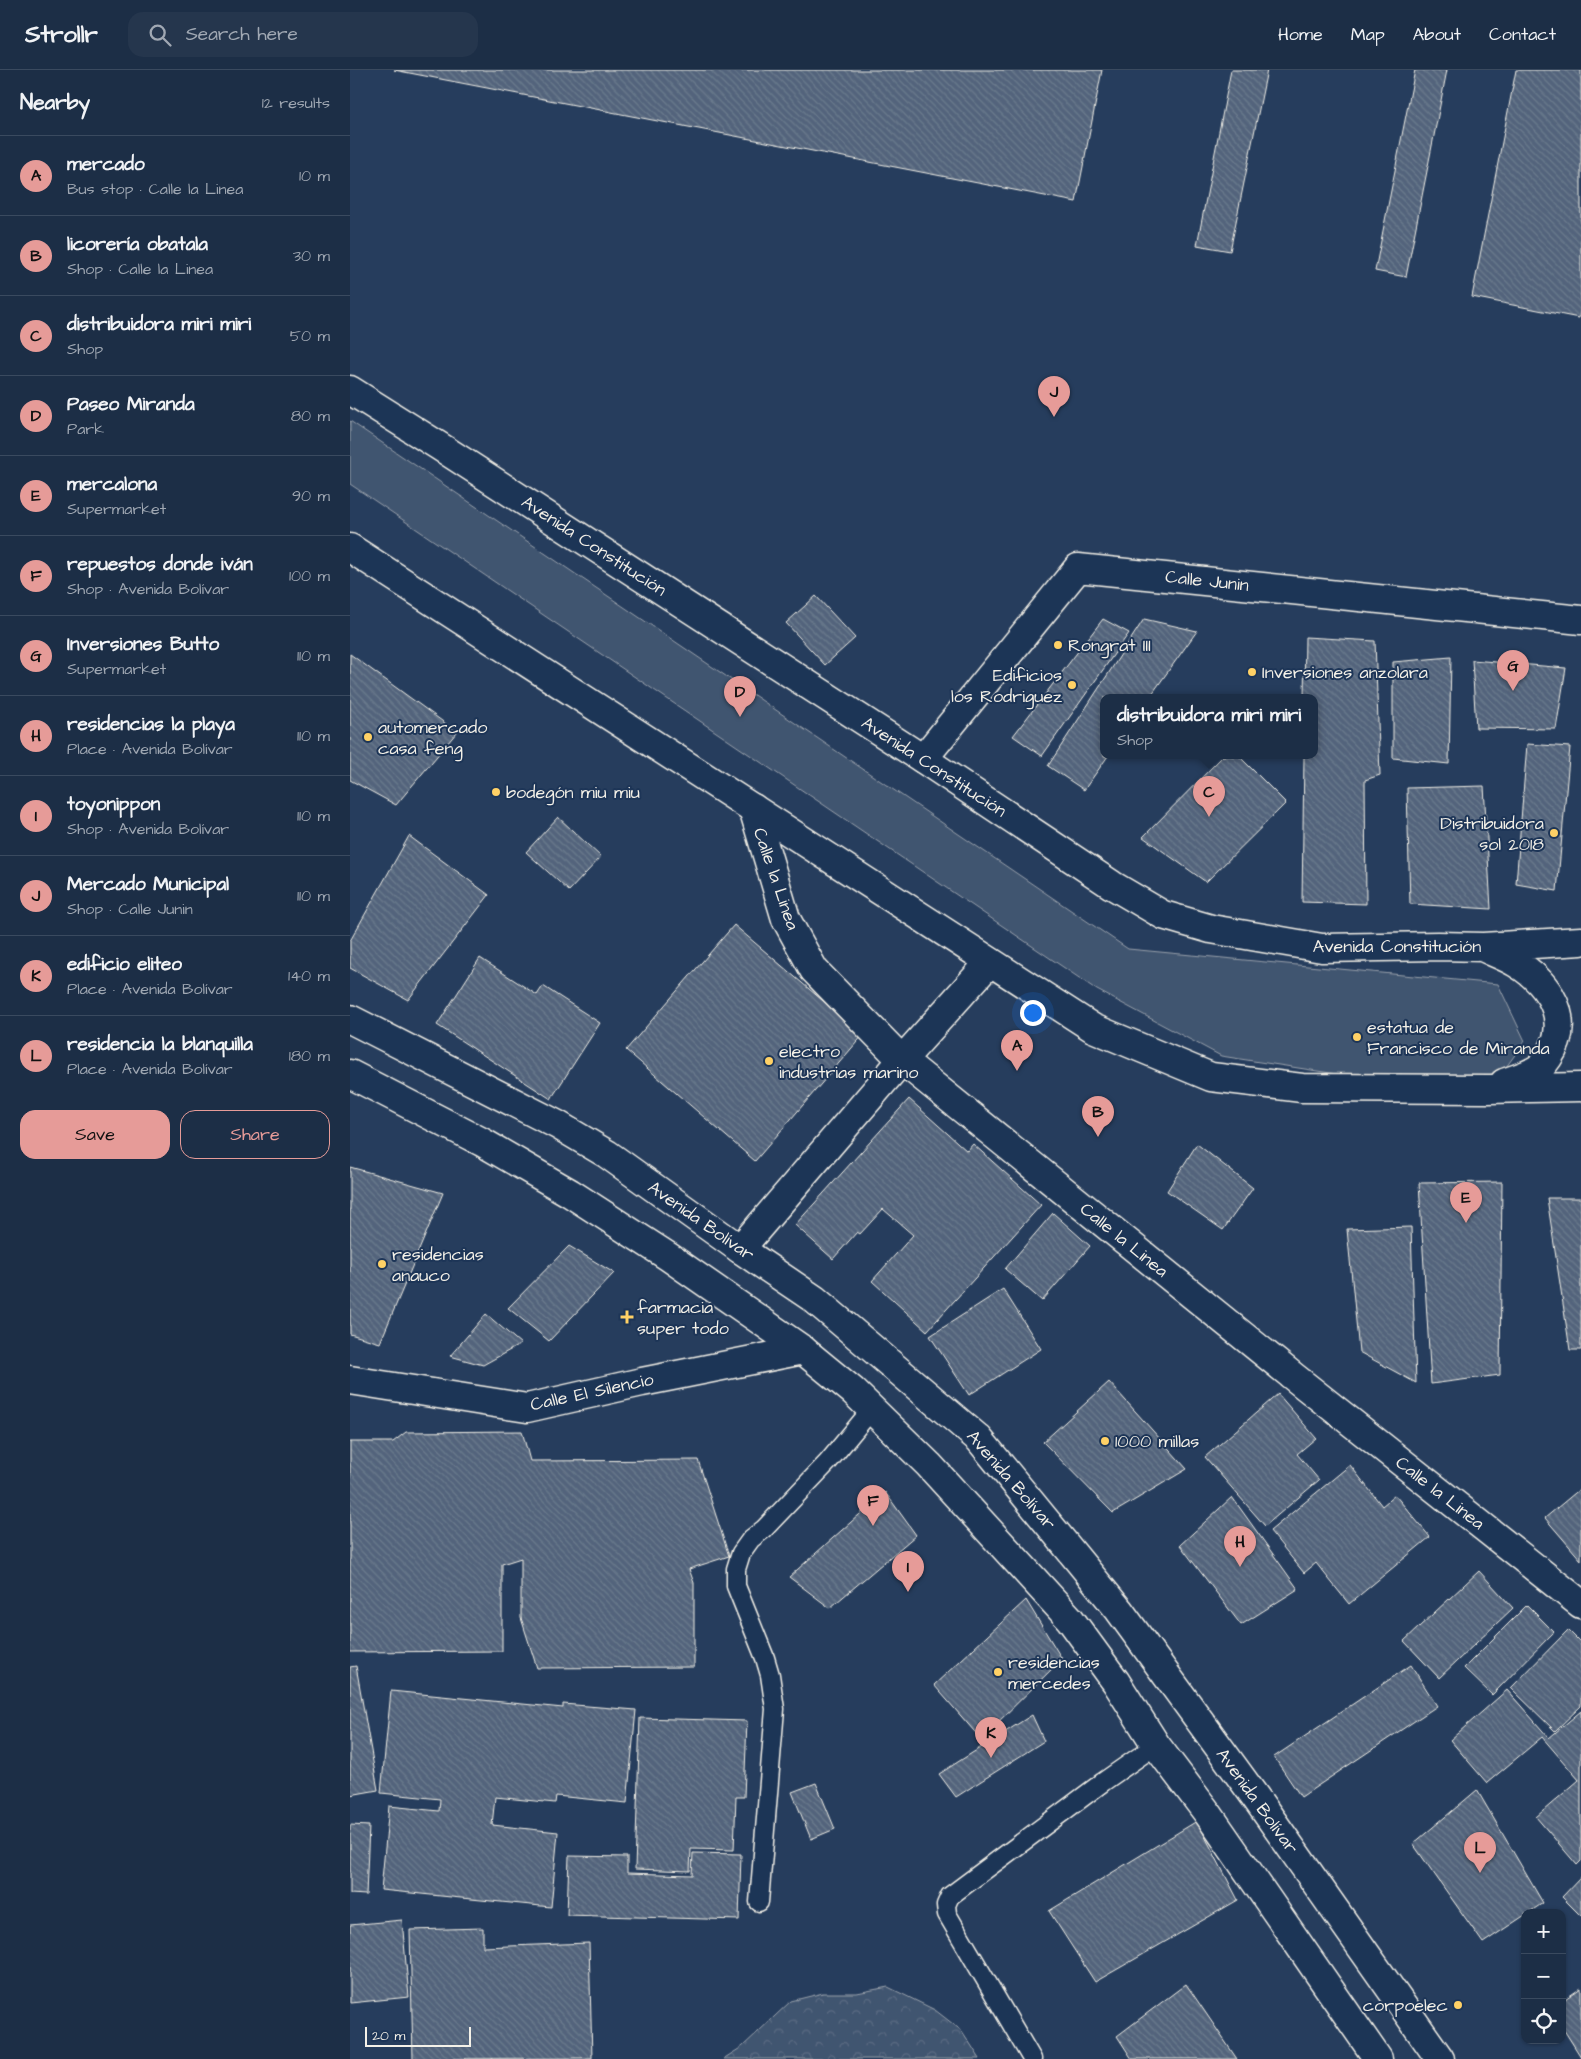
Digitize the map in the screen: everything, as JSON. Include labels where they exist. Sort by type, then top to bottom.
[{"type":"street","name":"Avenida Constitución","points":[[350,390],[923,759],[1112,885],[1164,915],[1211,929],[1322,948],[1483,947],[1581,941]]},
{"type":"street","points":[[350,548],[1093,1028],[1211,1077],[1302,1088],[1488,1089],[1581,1087]]},
{"type":"street","name":"Calle Junin","points":[[923,759],[1078,568],[1581,620]]},
{"type":"street","name":"Calle la Linea","points":[[753,808],[786,919],[814,970],[902,1060],[1294,1377],[1581,1604]]},
{"type":"street","points":[[1483,947],[1516,963],[1543,986],[1553,998],[1559,1015],[1560,1031],[1553,1050],[1537,1070],[1488,1089]]},
{"type":"street","points":[[740,1249],[902,1060],[990,962]]},
{"type":"street","name":"Avenida Bolívar","points":[[350,1018],[549,1120],[599,1149],[814,1299],[979,1439],[1120,1610],[1256,1798],[1440,2059]]},
{"type":"street","points":[[350,1074],[482,1142],[570,1193],[669,1257],[803,1350],[854,1391],[929,1465],[1070,1619],[1116,1682],[1156,1745],[1209,1815],[1378,2059]]},
{"type":"street","name":"Calle El Silencio","points":[[350,1380],[527,1408],[642,1382],[803,1350]]},
{"type":"lane","points":[[759,1902],[775,1709],[770,1675],[765,1658],[736,1586],[736,1569],[741,1553],[751,1539],[764,1529],[828,1462],[872,1409]]},
{"type":"lane","points":[[1032,2059],[947,1914],[946,1905],[950,1896],[1156,1745]]},
{"type":"green space","points":[[350,421],[1128,949],[1498,984],[1525,1041],[1501,1074],[1369,1079],[1221,1056],[1097,990],[350,484]]},
{"type":"green space","points":[[888,1987],[935,2010],[962,2031],[980,2059],[723,2059],[742,2047],[791,2001],[823,1993],[857,1993]]},
{"type":"building","points":[[394,70],[1102,70],[1076,202]]},
{"type":"building","points":[[1231,70],[1267,70],[1230,251],[1197,245]]},
{"type":"building","points":[[1415,70],[1447,70],[1406,277],[1375,271]]},
{"type":"building","points":[[1516,70],[1581,70],[1581,307],[1579,318],[1472,297]]},
{"type":"building","points":[[816,596],[855,638],[825,665],[786,623]]},
{"type":"building","name":"Edificios los Rodriguez","points":[[1103,619],[1129,633],[1042,756],[1013,736]]},
{"type":"building","points":[[1144,619],[1197,631],[1152,694],[1100,694],[1100,759],[1106,759],[1084,790],[1048,766]]},
{"type":"building","points":[[1305,637],[1375,641],[1380,775],[1365,780],[1366,904],[1302,902],[1304,759],[1318,759],[1318,694],[1304,694]]},
{"type":"building","points":[[350,654],[457,732],[396,805],[350,780]]},
{"type":"building","points":[[1451,657],[1449,764],[1393,758],[1393,662]]},
{"type":"building","points":[[1472,660],[1566,668],[1556,729],[1476,728]]},
{"type":"building","points":[[1527,744],[1570,747],[1557,891],[1516,884]]},
{"type":"building","points":[[1220,759],[1242,759],[1286,803],[1206,882],[1143,837]]},
{"type":"building","points":[[1484,786],[1491,909],[1410,904],[1407,788]]},
{"type":"building","points":[[558,817],[601,857],[569,891],[526,852]]},
{"type":"building","points":[[409,836],[489,895],[408,1000],[350,968],[350,941]]},
{"type":"building","points":[[734,925],[863,1035],[755,1161],[626,1050]]},
{"type":"building","points":[[480,958],[537,995],[543,986],[600,1023],[551,1099],[437,1025]]},
{"type":"building","points":[[909,1099],[967,1151],[973,1144],[1041,1205],[927,1331],[872,1281],[913,1235],[883,1209],[860,1234],[857,1232],[833,1259],[795,1225]]},
{"type":"building","points":[[1197,1144],[1253,1188],[1223,1230],[1167,1191]]},
{"type":"building","name":"residencias anauco","points":[[350,1167],[443,1193],[380,1343],[350,1334]]},
{"type":"building","points":[[1502,1182],[1500,1375],[1431,1384],[1419,1183]]},
{"type":"building","points":[[1547,1198],[1581,1198],[1581,1350],[1570,1350]]},
{"type":"building","points":[[1053,1213],[1090,1246],[1042,1301],[1005,1269]]},
{"type":"building","points":[[1411,1227],[1416,1383],[1359,1352],[1347,1229]]},
{"type":"building","points":[[569,1246],[614,1273],[549,1341],[508,1308]]},
{"type":"building","points":[[1003,1289],[1041,1349],[969,1395],[930,1336]]},
{"type":"building","points":[[486,1314],[521,1344],[483,1365],[450,1356]]},
{"type":"building","points":[[1109,1382],[1187,1469],[1113,1513],[1043,1442]]},
{"type":"building","points":[[1278,1394],[1316,1438],[1297,1454],[1319,1480],[1265,1526],[1205,1457]]},
{"type":"building","points":[[522,1431],[530,1461],[698,1460],[729,1556],[689,1569],[694,1583],[694,1667],[537,1668],[521,1618],[521,1558],[502,1564],[502,1651],[350,1652],[350,1442],[393,1442],[406,1432]]},
{"type":"building","points":[[1350,1465],[1382,1506],[1395,1495],[1430,1537],[1349,1604],[1316,1563],[1304,1573],[1270,1531]]},
{"type":"building","points":[[1581,1488],[1581,1560],[1545,1518]]},
{"type":"building","points":[[885,1492],[916,1535],[830,1608],[789,1577]]},
{"type":"building","points":[[1232,1497],[1298,1589],[1241,1625],[1180,1545]]},
{"type":"building","points":[[1479,1571],[1513,1608],[1439,1678],[1404,1641]]},
{"type":"building","name":"residencias mercedes","points":[[1026,1600],[1062,1659],[981,1739],[934,1685]]},
{"type":"building","points":[[1527,1605],[1554,1632],[1492,1695],[1464,1668]]},
{"type":"building","points":[[1568,1630],[1581,1643],[1581,1706],[1555,1731],[1511,1688]]},
{"type":"building","points":[[1411,1665],[1437,1706],[1301,1797],[1274,1757]]},
{"type":"building","points":[[356,1666],[378,1790],[350,1795],[350,1667]]},
{"type":"building","points":[[1507,1690],[1549,1738],[1581,1711],[1581,1861],[1577,1865],[1536,1817],[1579,1780],[1542,1737],[1487,1783],[1450,1740]]},
{"type":"building","points":[[391,1691],[563,1708],[563,1704],[636,1710],[627,1803],[556,1796],[555,1803],[495,1797],[492,1825],[558,1832],[551,1907],[381,1890],[389,1806],[439,1811],[440,1799],[381,1793]]},
{"type":"building","points":[[1032,1715],[1044,1741],[956,1797],[939,1774]]},
{"type":"building","points":[[640,1718],[747,1721],[744,1797],[736,1797],[734,1850],[691,1849],[690,1871],[635,1869]]},
{"type":"building","points":[[816,1783],[835,1829],[811,1839],[792,1792]]},
{"type":"building","points":[[1477,1790],[1543,1903],[1534,1909],[1521,1909],[1521,1918],[1483,1943],[1413,1844]]},
{"type":"building","points":[[1197,1821],[1238,1900],[1095,1982],[1049,1911]]},
{"type":"building","points":[[350,1825],[369,1826],[366,1895],[350,1894]]},
{"type":"building","points":[[693,1853],[741,1854],[739,1920],[567,1915],[569,1856],[627,1857],[627,1873],[692,1875]]},
{"type":"building","points":[[1581,1877],[1581,1916],[1562,1897]]},
{"type":"building","points":[[402,1920],[409,1997],[350,2003],[350,1925]]},
{"type":"building","points":[[483,1928],[483,1947],[589,1943],[592,2058],[413,2059],[410,1930]]},
{"type":"building","points":[[1186,1984],[1237,2059],[1132,2059],[1117,2036]]},
{"type":"building","points":[[1581,1988],[1581,2057],[1566,2033],[1566,1998]]},
{"type":"place","name":"Mercado Municipal","points":[[1054,417]]},
{"type":"place","name":"Rongrat III","points":[[1058,645]]},
{"type":"place","name":"Inversiones anzolara","points":[[1252,672]]},
{"type":"place","name":"Edificios los Rodriguez","points":[[1072,685]]},
{"type":"place","name":"Inversiones Butto","points":[[1513,691]]},
{"type":"place","name":"Paseo Miranda","points":[[740,717]]},
{"type":"place","name":"automercado casa feng","points":[[368,737]]},
{"type":"place","name":"bodegón miu miu","points":[[496,792]]},
{"type":"place","name":"distribuidora miri miri","points":[[1209,817]]},
{"type":"place","name":"Distribuidora sol 2018","points":[[1554,833]]},
{"type":"place","name":"estatua de Francisco de Miranda","points":[[1357,1037]]},
{"type":"place","name":"electro industrias marino","points":[[769,1061]]},
{"type":"place","name":"mercado","points":[[1017,1071]]},
{"type":"place","name":"licorería obatala","points":[[1098,1137]]},
{"type":"place","name":"mercalona","points":[[1466,1223]]},
{"type":"place","name":"residencias anauco","points":[[382,1264]]},
{"type":"place","name":"farmacia super todo","points":[[627,1317]]},
{"type":"place","name":"1000 millas","points":[[1105,1441]]},
{"type":"place","name":"repuestos donde iván","points":[[873,1526]]},
{"type":"place","name":"residencias la playa","points":[[1240,1567]]},
{"type":"place","name":"toyonippon","points":[[908,1592]]},
{"type":"place","name":"residencias mercedes","points":[[998,1672]]},
{"type":"place","name":"edificio eliteo","points":[[991,1758]]},
{"type":"place","name":"residencia la blanquilla","points":[[1480,1873]]},
{"type":"place","name":"corpoelec","points":[[1458,2005]]}]
